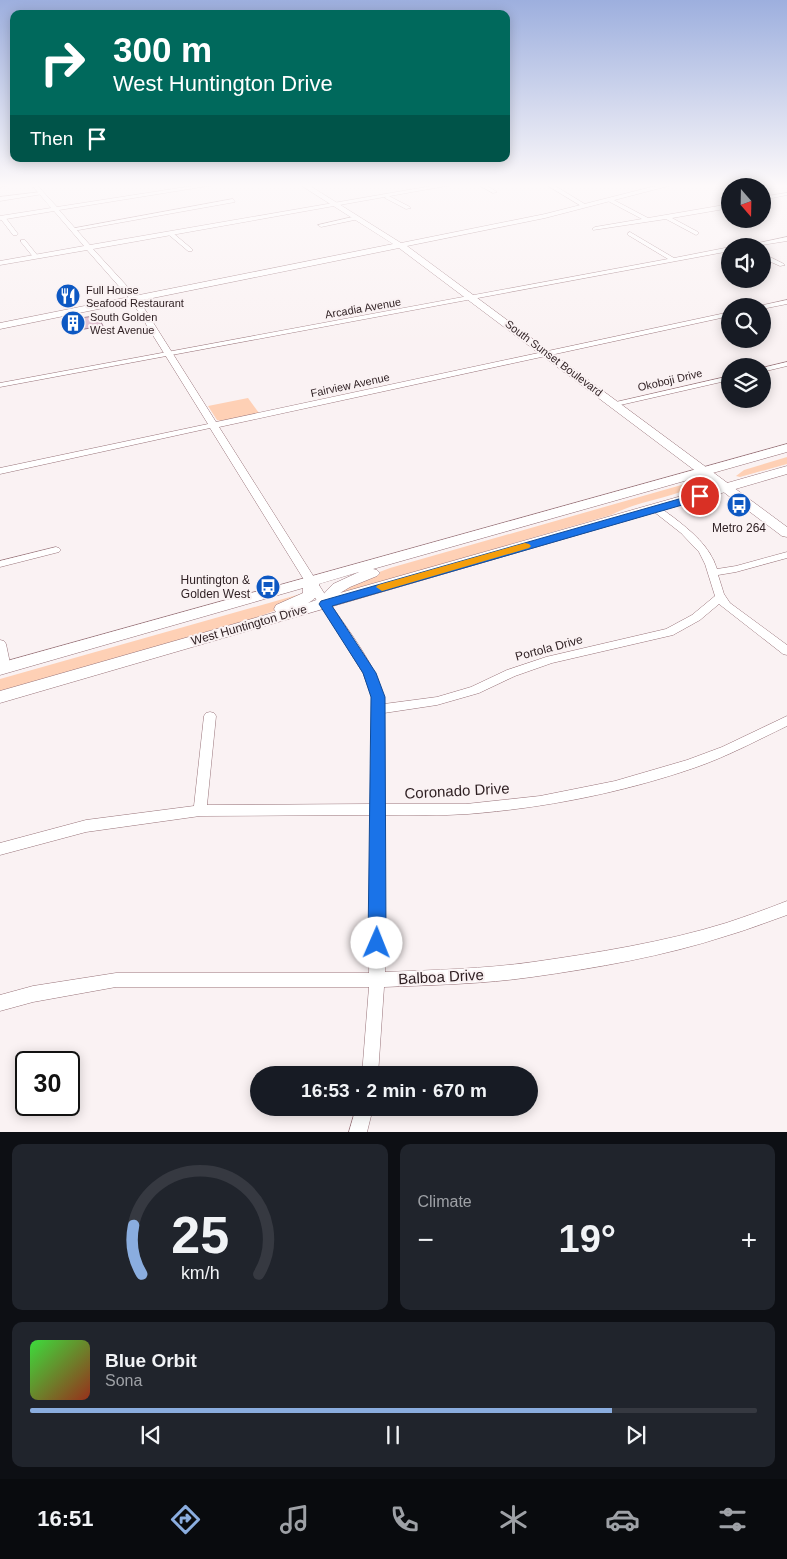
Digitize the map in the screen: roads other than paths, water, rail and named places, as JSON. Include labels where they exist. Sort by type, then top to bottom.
[{"type":"main road","name":"South Sunset Boulevard","points":[[388,237],[548,353],[787,533]]},
{"type":"main road","points":[[0,326],[442,237]]},
{"type":"main road","name":"West Huntington Drive","points":[[3,669],[310,580],[706,472],[787,448]]},
{"type":"main road","points":[[728,488],[729,476],[762,460],[772,452]]},
{"type":"main road","name":"West Huntington Drive","points":[[0,697],[787,470]]},
{"type":"main road","points":[[683,501],[684,495],[707,482],[706,472]]},
{"type":"main road","points":[[325,604],[329,594],[336,588],[374,572],[392,558]]},
{"type":"main road","points":[[259,622],[309,596],[311,593],[310,580]]},
{"type":"street","points":[[80,237],[134,299],[170,354],[228,450],[369,673],[377,691],[379,709],[379,811],[376,980],[371,1066]]},
{"type":"street","points":[[0,263],[155,237]]},
{"type":"street","points":[[174,237],[190,250]]},
{"type":"street","points":[[635,237],[674,260]]},
{"type":"street","points":[[771,242],[787,239]]},
{"type":"street","points":[[23,241],[36,258]]},
{"type":"street","name":"Arcadia Avenue","points":[[0,385],[721,251]]},
{"type":"street","points":[[771,260],[782,265]]},
{"type":"street","points":[[771,305],[787,302]]},
{"type":"street","name":"Fairview Avenue","points":[[0,471],[721,316]]},
{"type":"street","points":[[771,368],[787,364]]},
{"type":"street","name":"Okoboji Drive","points":[[616,404],[721,380]]},
{"type":"street","points":[[656,509],[699,546],[707,556],[714,572],[719,598],[738,616],[787,651]]},
{"type":"street","points":[[0,564],[56,550]]},
{"type":"street","points":[[714,572],[736,569],[787,555]]},
{"type":"street","name":"Portola Drive","points":[[379,709],[437,701],[475,690],[519,670],[550,660],[669,632],[684,626],[698,617],[719,598]]},
{"type":"street","points":[[0,644],[3,669]]},
{"type":"street","points":[[200,811],[210,716]]},
{"type":"street","name":"Coronado Drive","points":[[0,849],[86,826],[200,811],[466,809],[540,800],[615,786],[654,776],[726,750],[787,721]]},
{"type":"street","name":"Balboa Drive","points":[[0,1003],[33,994],[116,980],[376,980],[466,976],[599,959],[671,944],[724,930],[787,908]]},
{"type":"street","points":[[358,1132],[363,1116]]},
{"type":"place","name":"Full House Seafood Restaurant","points":[[68,296]]},
{"type":"place","name":"South Golden West Avenue","points":[[73,323]]},
{"type":"place","name":"Metro 264","points":[[739,505]]},
{"type":"place","name":"Huntington & Golden West","points":[[268,587]]}]
